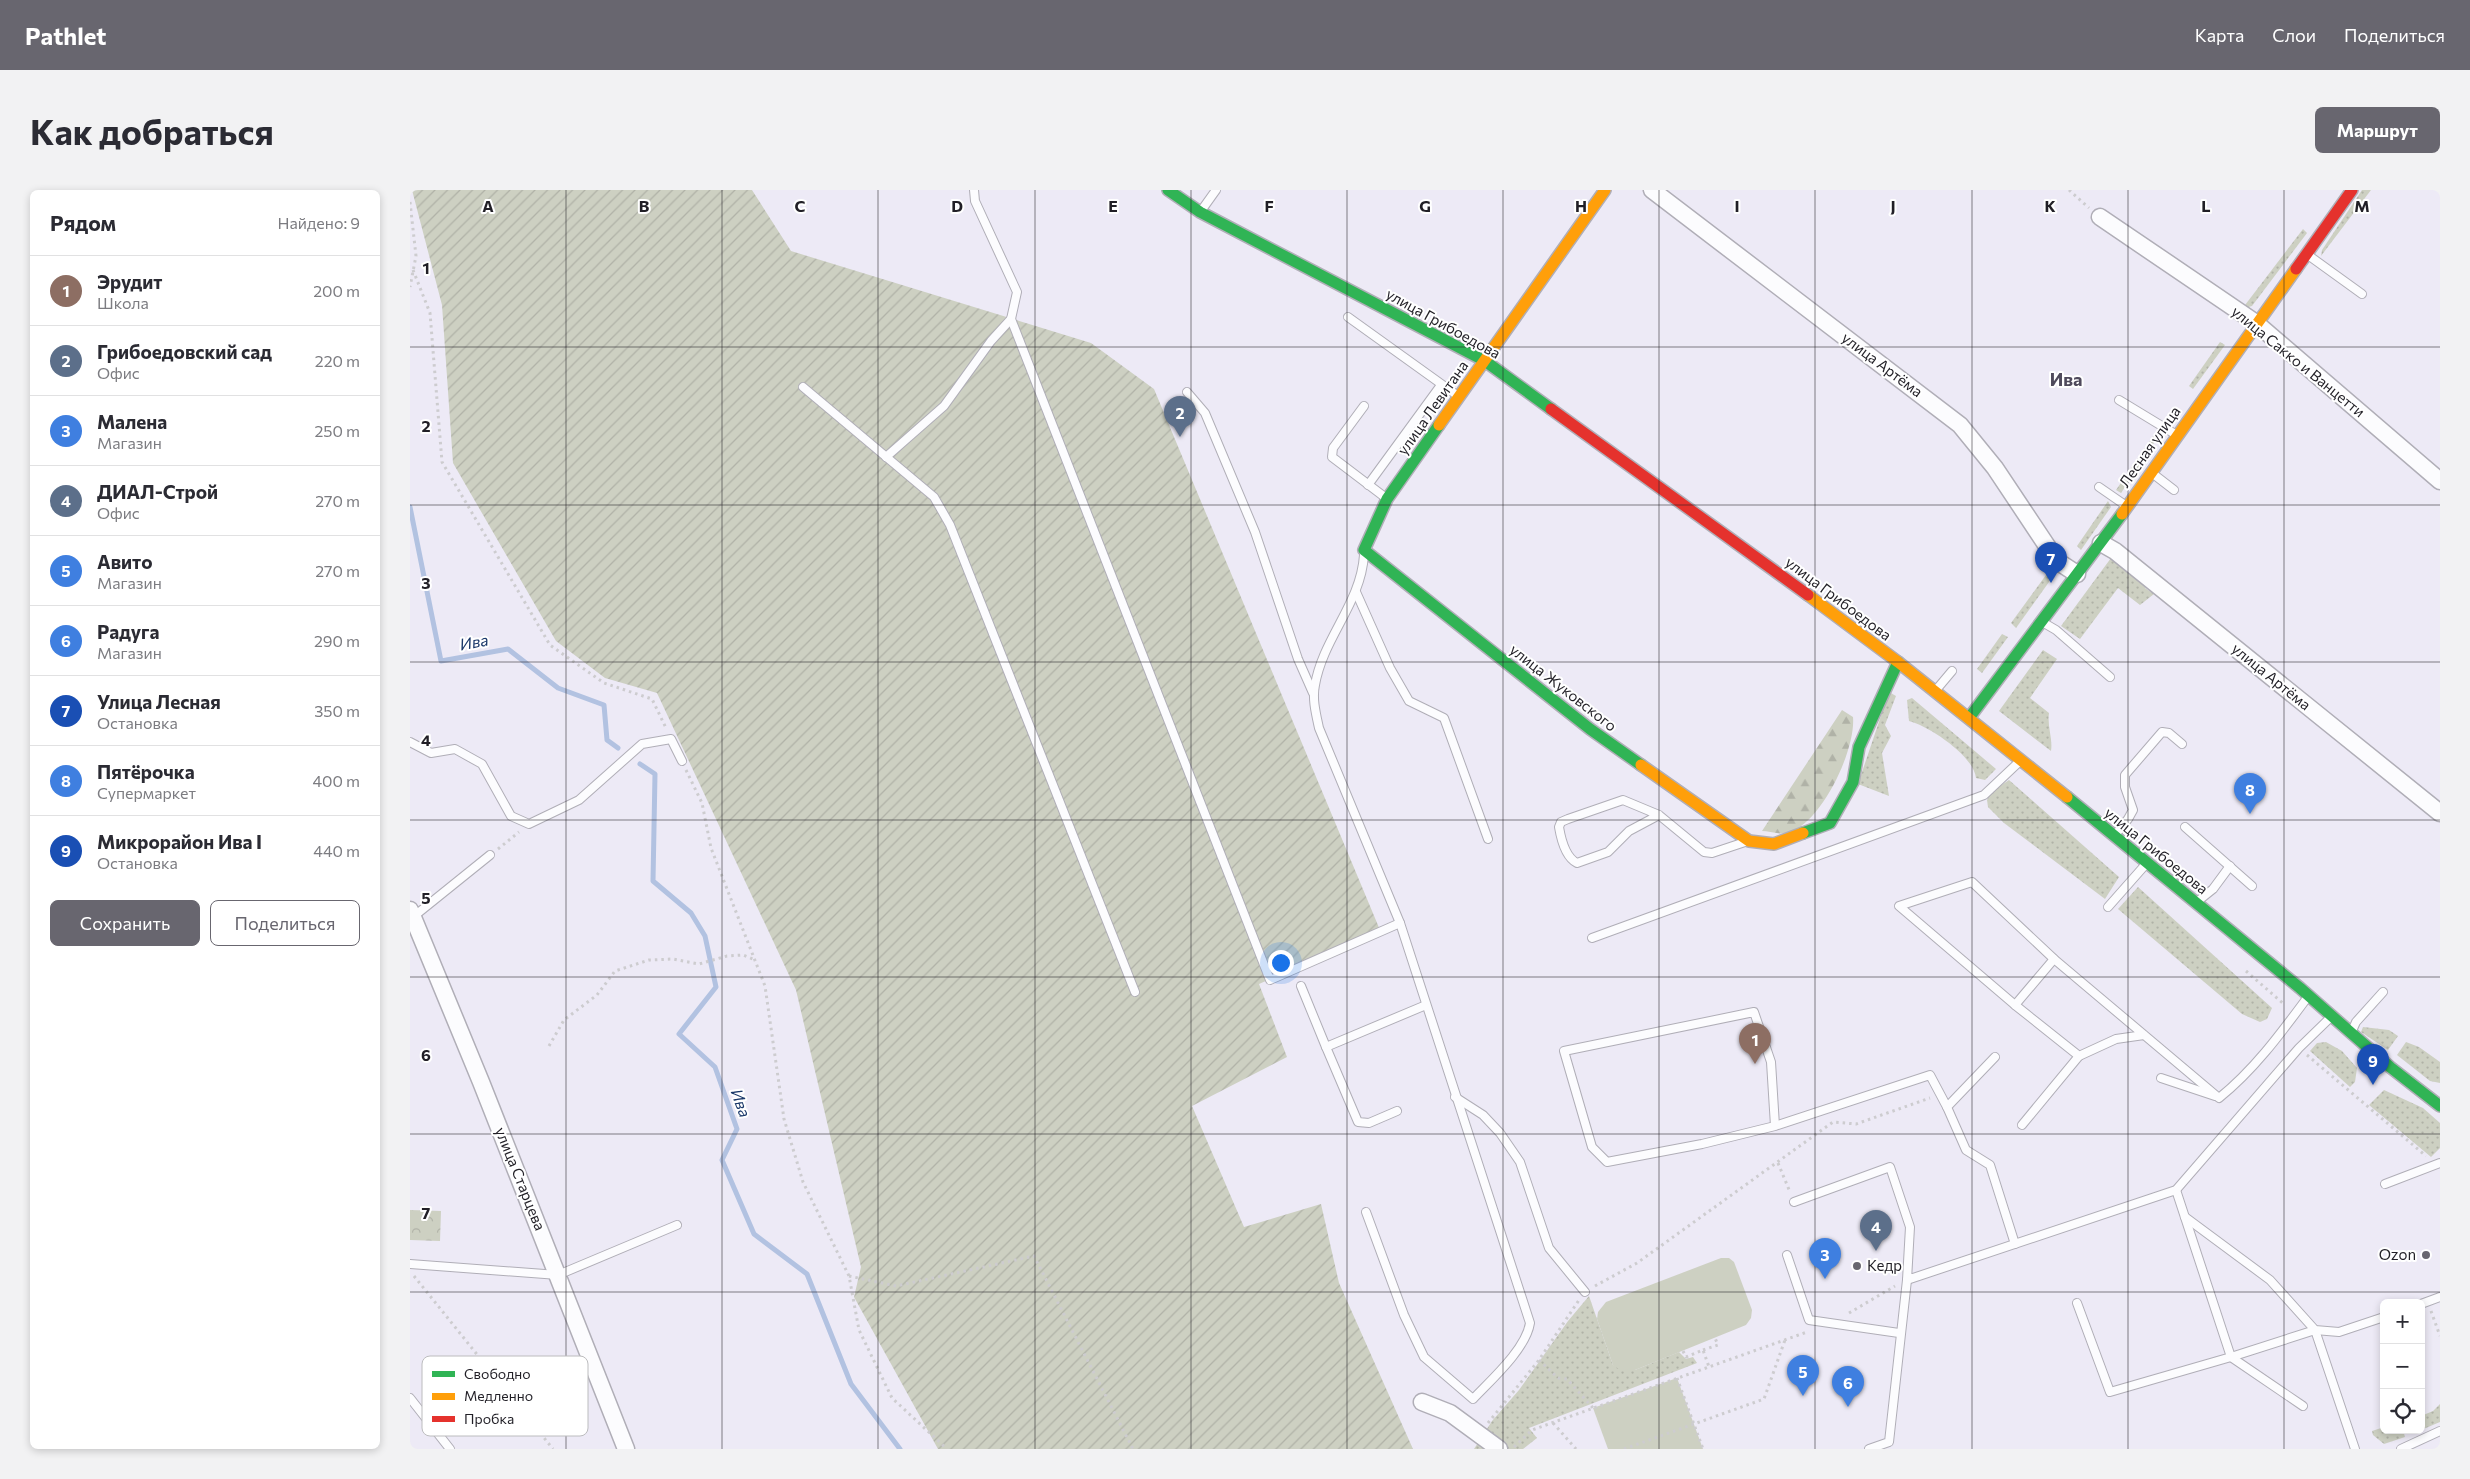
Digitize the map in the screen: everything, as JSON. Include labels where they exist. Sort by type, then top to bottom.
[{"type":"street","name":"улица Грибоедова","points":[[1168,190],[1200,212],[1485,361],[1714,526],[1898,662],[2021,759],[2197,903],[2440,1106]]},
{"type":"street","name":"улица Левитана","points":[[1364,550],[1387,499],[1605,190]]},
{"type":"street","name":"улица Артёма","points":[[1652,190],[1960,425],[1995,468],[2057,561],[2076,574]]},
{"type":"street","name":"Лесная улица","points":[[1969,718],[2127,506],[2306,254],[2346,194]]},
{"type":"street","name":"улица Сакко и Ванцетти","points":[[2100,218],[2256,324],[2440,481]]},
{"type":"street","name":"улица Артёма","points":[[2101,542],[2115,551],[2440,813]]},
{"type":"street","name":"улица Жуковского","points":[[1364,550],[1590,729],[1749,841]]},
{"type":"street","points":[[1749,841],[1774,844],[1830,823],[1853,782],[1859,746],[1898,662]]},
{"type":"street","name":"улица Старцева","points":[[411,916],[482,1082],[626,1449]]},
{"type":"street","points":[[1422,1402],[1450,1413],[1498,1449]]},
{"type":"lane","points":[[886,458],[944,406],[991,341],[1011,319],[1017,292],[975,201],[974,190]]},
{"type":"lane","points":[[1200,212],[1216,190]]},
{"type":"lane","points":[[2306,254],[2362,294]]},
{"type":"lane","points":[[1348,317],[1459,397]]},
{"type":"lane","points":[[1011,319],[1270,980],[1400,923]]},
{"type":"lane","points":[[1368,485],[1442,385]]},
{"type":"lane","points":[[803,387],[934,497],[950,525],[1135,992]]},
{"type":"lane","points":[[1187,392],[1205,413],[1254,532],[1298,659],[1315,697]]},
{"type":"lane","points":[[2119,400],[2177,435]]},
{"type":"lane","points":[[1364,406],[1331,452],[1335,461],[1387,499]]},
{"type":"lane","points":[[2150,472],[2174,490]]},
{"type":"lane","points":[[2099,487],[2127,506]]},
{"type":"lane","points":[[1364,550],[1363,569],[1356,592],[1328,646],[1314,686],[1315,697],[1319,728],[1400,923],[1530,1323],[1529,1330],[1506,1365],[1473,1399],[1424,1357],[1404,1315],[1366,1212]]},
{"type":"lane","points":[[1356,592],[1390,668],[1409,701],[1444,718],[1488,839]]},
{"type":"lane","points":[[2040,621],[2056,630],[2110,677]]},
{"type":"lane","points":[[1935,692],[1952,670]]},
{"type":"lane","points":[[2114,836],[2132,814],[2133,810],[2124,781],[2128,771],[2162,732],[2169,733],[2182,744]]},
{"type":"lane","points":[[410,742],[431,753],[455,749],[482,764],[511,816],[529,824],[579,800],[642,744],[671,739],[682,761]]},
{"type":"lane","points":[[1592,938],[1984,795],[2021,759]]},
{"type":"lane","points":[[1659,815],[1629,831],[1608,852],[1577,863],[1571,860],[1568,854],[1559,827],[1561,822],[1568,819],[1623,800],[1659,815],[1704,852],[1712,853],[1749,841]]},
{"type":"lane","points":[[2186,827],[2252,886]]},
{"type":"lane","points":[[411,916],[490,855]]},
{"type":"lane","points":[[2108,908],[2146,863]]},
{"type":"lane","points":[[2197,903],[2213,889],[2230,866]]},
{"type":"lane","points":[[2079,1056],[1899,906],[1972,882],[2054,959],[2219,1098]]},
{"type":"lane","points":[[2015,1004],[2054,959]]},
{"type":"lane","points":[[1301,986],[1358,1122],[1369,1123],[1397,1112]]},
{"type":"lane","points":[[2351,1033],[2356,1022],[2383,992]]},
{"type":"lane","points":[[2219,1098],[2242,1078],[2284,1029],[2309,996]]},
{"type":"lane","points":[[1326,1047],[1426,1005]]},
{"type":"lane","points":[[1774,1126],[1771,1062],[1754,1012],[1564,1051],[1592,1147],[1607,1162],[1702,1144],[1774,1126],[1930,1075],[1966,1150],[1990,1165],[2015,1244]]},
{"type":"lane","points":[[1907,1280],[2176,1190],[2298,1048],[2332,1016]]},
{"type":"lane","points":[[2022,1125],[2079,1056],[2116,1039],[2144,1035]]},
{"type":"lane","points":[[1947,1107],[1995,1057]]},
{"type":"lane","points":[[2161,1078],[2219,1098]]},
{"type":"lane","points":[[1456,1097],[1483,1115],[1500,1133],[1520,1162],[1550,1248],[1585,1292]]},
{"type":"lane","points":[[2385,1184],[2438,1164]]},
{"type":"lane","points":[[1794,1202],[1890,1167],[1910,1227],[1907,1280],[1899,1333],[1888,1445],[1868,1449]]},
{"type":"lane","points":[[2176,1190],[2232,1357],[2303,1406]]},
{"type":"lane","points":[[2185,1217],[2270,1280],[2315,1330],[2355,1449]]},
{"type":"lane","points":[[410,1264],[558,1275],[677,1225]]},
{"type":"lane","points":[[1786,1256],[1809,1320],[1899,1333]]},
{"type":"lane","points":[[2425,1303],[2440,1297]]},
{"type":"lane","points":[[2077,1303],[2110,1392],[2232,1357],[2315,1330],[2339,1332],[2380,1317]]},
{"type":"lane","points":[[410,1398],[422,1413]]},
{"type":"lane","points":[[2400,1449],[2440,1431]]},
{"type":"lane","points":[[440,1436],[450,1449]]},
{"type":"path","points":[[2069,190],[2100,218]]},
{"type":"path","points":[[410,202],[416,256],[410,288]]},
{"type":"path","points":[[413,270],[430,313],[442,462],[550,644],[604,683],[652,699],[671,739]]},
{"type":"path","points":[[682,761],[702,803],[711,848],[765,986],[784,1119],[803,1182],[849,1276],[859,1330],[892,1398],[947,1449]]},
{"type":"path","points":[[490,855],[529,824]]},
{"type":"path","points":[[549,1046],[564,1020],[597,995],[615,971],[650,960],[674,959],[699,964],[727,956],[743,955],[755,960]]},
{"type":"path","points":[[2298,1048],[2438,1164]]},
{"type":"path","points":[[1478,1434],[1538,1360],[1547,1344],[1585,1292],[1637,1263],[1833,1122],[1856,1124],[1930,1098]]},
{"type":"path","points":[[1778,1163],[1794,1202]]},
{"type":"path","points":[[849,1276],[896,1286],[1034,1256],[1133,1449]]},
{"type":"path","points":[[410,1272],[478,1356]]},
{"type":"path","points":[[1512,1449],[1532,1430],[1832,1323],[1907,1280]]},
{"type":"path","points":[[2425,1305],[2440,1336]]},
{"type":"path","points":[[1683,1351],[1686,1357],[1718,1345],[1715,1338]]},
{"type":"path","points":[[1624,1449],[1764,1399],[1784,1340]]},
{"type":"path","points":[[1703,1350],[1709,1367]]},
{"type":"path","points":[[1538,1360],[1558,1378],[1567,1379],[1593,1408]]},
{"type":"path","points":[[1677,1378],[1703,1449]]},
{"type":"path","points":[[1553,1423],[1576,1449]]},
{"type":"path","points":[[542,1436],[553,1449]]},
{"type":"green space","points":[[412,190],[752,190],[791,251],[1091,343],[1154,389],[1380,930],[1259,984],[1287,1057],[1192,1106],[1244,1227],[1321,1204],[1339,1283],[1413,1449],[938,1449],[854,1297],[861,1267],[796,990],[657,693],[605,678],[556,641],[453,463],[442,305]]},
{"type":"green space","points":[[2362,190],[2371,190],[2321,256],[2322,250]]},
{"type":"green space","points":[[2303,229],[2307,233],[2252,306],[2242,309]]},
{"type":"green space","points":[[2220,342],[2225,345],[2193,389],[2189,386]]},
{"type":"green space","points":[[2156,432],[2153,446],[2121,493],[2116,490]]},
{"type":"green space","points":[[2108,501],[2111,507],[2081,550],[2077,546]]},
{"type":"green space","points":[[2111,558],[2149,584],[2145,588],[2154,594],[2140,605],[2118,588],[2080,639],[2061,626]]},
{"type":"green space","points":[[2051,568],[2054,575],[2016,628],[2011,623]]},
{"type":"green space","points":[[2002,634],[2008,637],[1982,673],[1977,669]]},
{"type":"green space","points":[[2043,650],[2057,659],[2030,698],[2049,713],[2051,751],[1999,711]]},
{"type":"green space","points":[[1889,692],[1896,696],[1885,725],[1891,736],[1882,753],[1889,796],[1858,784]]},
{"type":"green space","points":[[1912,698],[1996,769],[1985,780],[1976,778],[1968,761],[1949,743],[1928,729],[1909,721],[1907,700]]},
{"type":"green space","points":[[1842,710],[1853,717],[1849,747],[1843,765],[1824,800],[1813,815],[1801,826],[1788,833],[1762,831]]},
{"type":"green space","points":[[2009,780],[2119,877],[2105,899],[2004,823],[1988,807],[1987,800],[1991,792]]},
{"type":"green space","points":[[2138,887],[2272,1008],[2267,1019],[2260,1022],[2242,1014],[2118,909]]},
{"type":"green space","points":[[2363,1027],[2389,1030],[2398,1036],[2388,1050],[2361,1032]]},
{"type":"green space","points":[[2326,1042],[2342,1051],[2357,1068],[2355,1082],[2350,1087],[2310,1051],[2317,1043]]},
{"type":"green space","points":[[2406,1042],[2419,1047],[2440,1062],[2440,1083],[2430,1081],[2397,1055]]},
{"type":"green space","points":[[2384,1090],[2423,1108],[2440,1123],[2440,1148],[2431,1157],[2369,1105]]},
{"type":"green space","points":[[410,1210],[441,1211],[440,1241],[410,1240]]},
{"type":"green space","points":[[1721,1258],[1729,1258],[1734,1262],[1752,1310],[1751,1318],[1746,1325],[1635,1370],[1620,1370],[1613,1365],[1597,1319],[1598,1312],[1606,1302]]},
{"type":"green space","points":[[1589,1296],[1613,1365],[1635,1370],[1679,1352],[1686,1359],[1693,1357],[1697,1363],[1529,1428],[1537,1438],[1523,1449],[1474,1449],[1492,1421],[1519,1390],[1568,1321]]},
{"type":"green space","points":[[1677,1378],[1703,1449],[1608,1449],[1593,1408]]},
{"type":"green space","points":[[2440,1404],[2440,1422],[2425,1428],[2425,1414],[2433,1411]]},
{"type":"green space","points":[[2380,1428],[2380,1434],[2404,1434],[2405,1437],[2384,1444],[2373,1435],[2372,1431]]},
{"type":"waterway","name":"Ива","points":[[410,507],[441,661],[508,649],[558,688],[604,705],[607,740],[618,748]]},
{"type":"waterway","name":"Ива","points":[[640,764],[655,774],[653,881],[691,913],[705,936],[716,987],[679,1034],[715,1067],[737,1129],[722,1160],[754,1234],[807,1274],[851,1384],[900,1449]]},
{"type":"traffic: fast","points":[[1168,190],[1200,212],[1485,361],[1551,409]]},
{"type":"traffic: fast","points":[[1439,425],[1387,499],[1364,550],[1590,729],[1641,765]]},
{"type":"traffic: fast","points":[[1969,718],[2122,514]]},
{"type":"traffic: fast","points":[[1803,833],[1830,823],[1853,782],[1859,747],[1898,662]]},
{"type":"traffic: fast","points":[[2067,797],[2300,988],[2390,1067],[2440,1106]]},
{"type":"traffic: slow","points":[[1439,425],[1605,190]]},
{"type":"traffic: slow","points":[[2122,514],[2296,269]]},
{"type":"traffic: slow","points":[[1808,595],[1898,662],[2067,797]]},
{"type":"traffic: slow","points":[[1641,765],[1749,841],[1774,844],[1803,833]]},
{"type":"traffic: jam","points":[[2296,269],[2352,190]]},
{"type":"traffic: jam","points":[[1551,409],[1808,595]]},
{"type":"place","name":"Грибоедовский сад","points":[[1180,437]]},
{"type":"place","name":"Улица Лесная","points":[[2051,583]]},
{"type":"place","name":"Пятёрочка","points":[[2250,814]]},
{"type":"place","name":"Эрудит","points":[[1755,1064]]},
{"type":"place","name":"Микрорайон Ива I","points":[[2373,1085]]},
{"type":"place","name":"ДИАЛ-Строй","points":[[1876,1251]]},
{"type":"place","name":"Ozon","points":[[2426,1255]]},
{"type":"place","name":"Кедр","points":[[1857,1266]]},
{"type":"place","name":"Малена","points":[[1825,1279]]},
{"type":"place","name":"Авито","points":[[1803,1396]]},
{"type":"place","name":"Радуга","points":[[1848,1407]]},
{"type":"district","name":"Ива","points":[[2066,380]]}]
